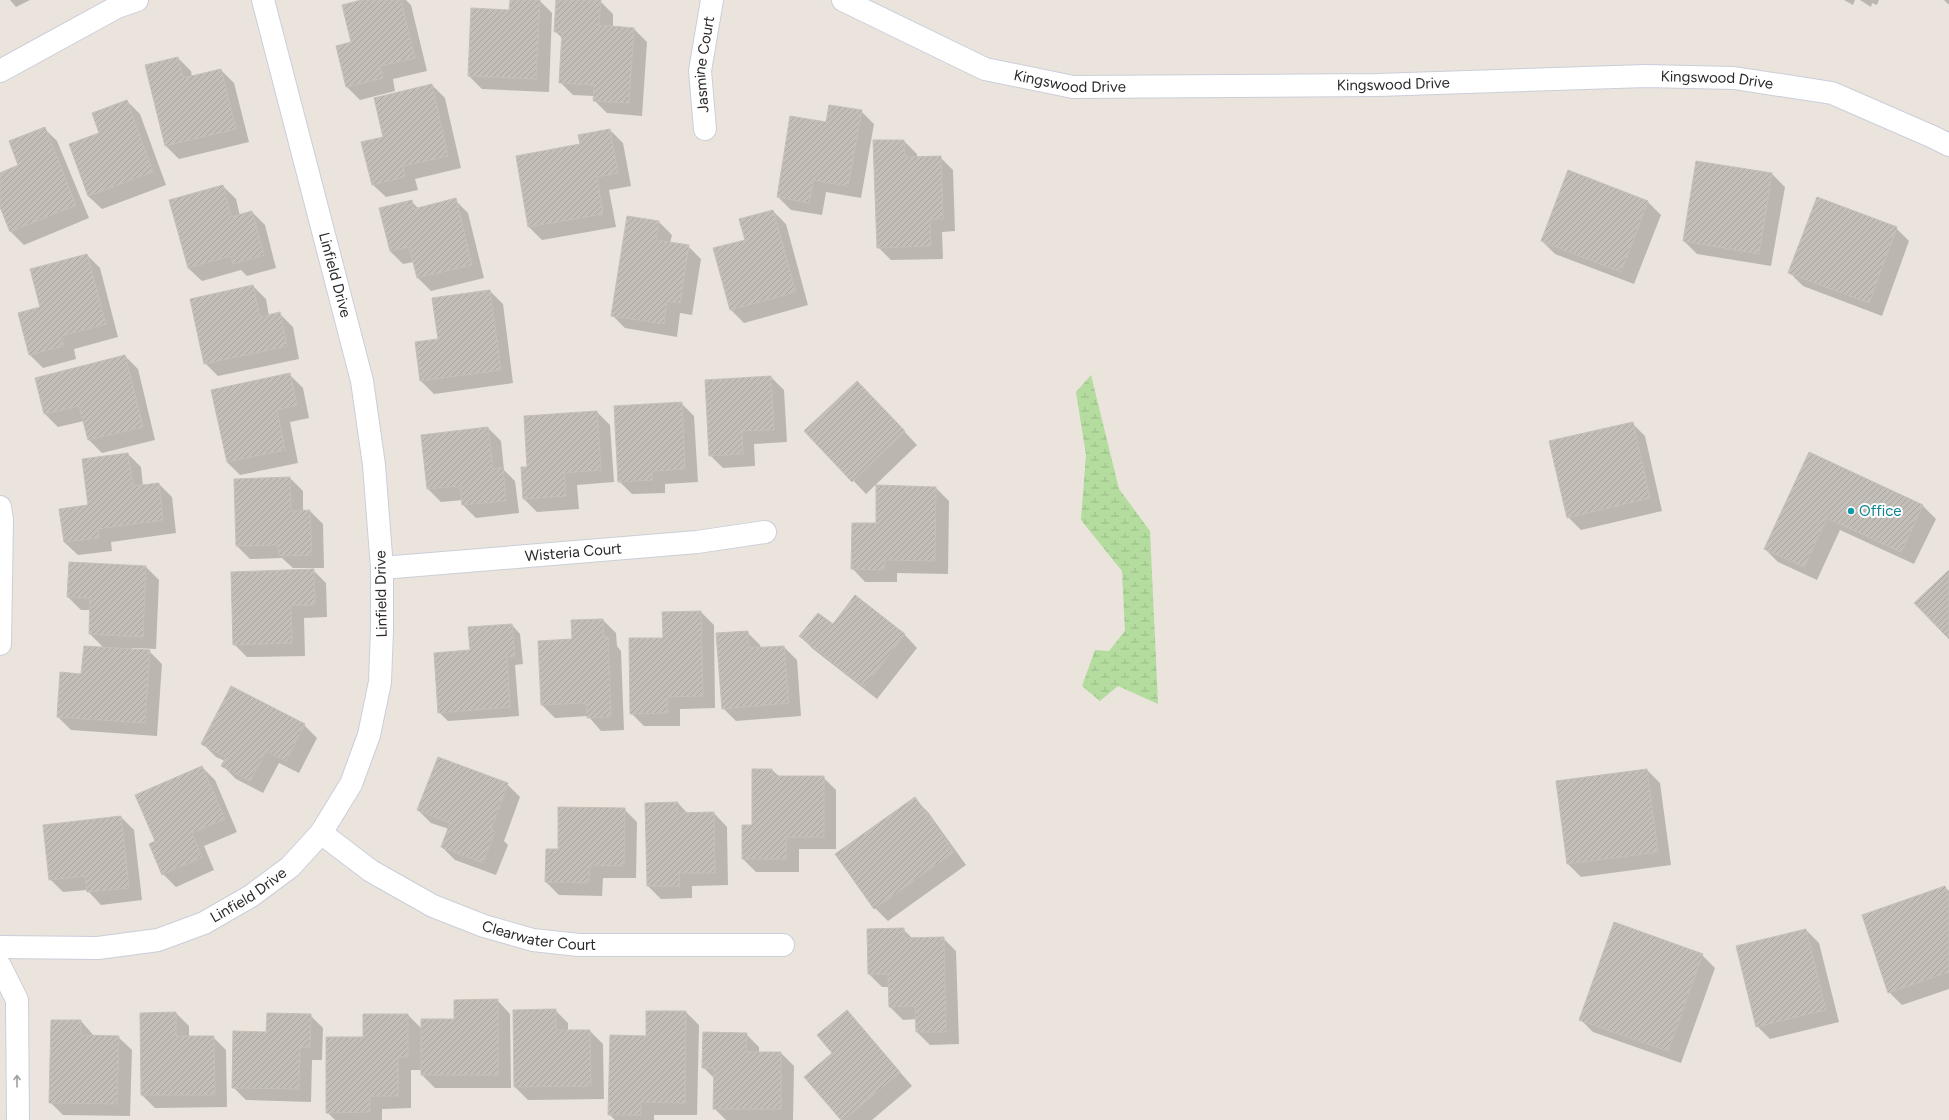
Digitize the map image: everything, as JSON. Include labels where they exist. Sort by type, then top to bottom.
[{"type":"street","points":[[0,71],[117,7],[137,0]]},
{"type":"street","name":"Linfield Drive","points":[[0,947],[98,948],[158,940],[204,923],[251,896],[290,868],[321,833],[351,784],[369,735],[380,682],[382,629],[382,568],[374,465],[362,382],[263,0]]},
{"type":"street","name":"Jasmine Court","points":[[705,129],[700,71],[712,0]]},
{"type":"street","name":"Kingswood Drive","points":[[843,0],[985,69],[1073,87],[1378,84],[1646,76],[1734,78],[1832,93],[1949,145]]},
{"type":"street","points":[[0,507],[2,520],[0,644]]},
{"type":"street","name":"Wisteria Court","points":[[382,568],[697,542],[765,532]]},
{"type":"street","name":"Clearwater Court","points":[[321,833],[371,871],[433,906],[484,926],[533,940],[579,945],[783,945]]},
{"type":"street","points":[[0,966],[17,1000],[18,1120]]},
{"type":"green space","points":[[1091,375],[1119,489],[1150,531],[1158,704],[1118,686],[1100,701],[1082,686],[1095,650],[1109,651],[1125,631],[1122,571],[1081,520],[1086,455],[1076,392]]},
{"type":"building","points":[[361,0],[401,0],[415,58],[380,66],[383,78],[346,87],[336,46],[351,42],[342,5]]},
{"type":"building","points":[[510,0],[540,0],[536,79],[468,76],[471,8],[509,10]]},
{"type":"building","points":[[556,0],[601,0],[599,25],[634,28],[629,103],[593,101],[594,85],[559,83],[562,32],[554,32]]},
{"type":"building","points":[[178,57],[183,78],[221,69],[236,129],[165,146],[145,65]]},
{"type":"building","points":[[432,84],[448,156],[403,166],[405,177],[372,185],[361,142],[383,137],[374,98]]},
{"type":"building","points":[[127,100],[153,172],[88,196],[69,144],[99,133],[92,113]]},
{"type":"building","points":[[829,105],[862,110],[848,186],[813,180],[809,203],[777,197],[790,116],[826,122]]},
{"type":"building","points":[[45,127],[76,205],[10,232],[0,207],[0,173],[18,165],[9,141]]},
{"type":"building","points":[[610,129],[618,173],[597,177],[603,214],[528,227],[516,156],[580,144],[578,135]]},
{"type":"building","points":[[873,140],[904,140],[905,157],[941,156],[943,219],[930,219],[931,246],[877,248]]},
{"type":"building","points":[[1696,161],[1772,173],[1759,254],[1683,241]]},
{"type":"building","points":[[1568,170],[1648,201],[1621,272],[1541,241]]},
{"type":"building","points":[[223,185],[231,217],[252,211],[264,255],[233,264],[231,256],[188,268],[169,200]]},
{"type":"building","points":[[1817,197],[1897,227],[1869,303],[1788,273]]},
{"type":"building","points":[[456,198],[472,265],[417,278],[409,247],[390,251],[379,208],[412,200],[414,209]]},
{"type":"building","points":[[773,210],[796,292],[730,310],[713,248],[745,240],[739,219]]},
{"type":"building","points":[[627,216],[659,221],[656,240],[689,245],[680,303],[667,301],[664,324],[611,316]]},
{"type":"building","points":[[87,254],[106,324],[61,336],[64,346],[29,355],[18,313],[40,307],[30,269]]},
{"type":"building","points":[[253,285],[260,317],[280,312],[287,346],[204,364],[190,299]]},
{"type":"building","points":[[490,290],[501,370],[420,381],[415,342],[438,339],[432,298]]},
{"type":"building","points":[[125,355],[143,427],[88,440],[79,406],[44,414],[35,378]]},
{"type":"building","points":[[290,373],[297,405],[277,410],[285,450],[227,462],[211,390]]},
{"type":"building","points":[[771,376],[774,430],[742,431],[743,454],[709,456],[705,380]]},
{"type":"building","points":[[857,381],[905,431],[852,482],[804,431]]},
{"type":"building","points":[[682,402],[685,469],[652,471],[652,480],[618,482],[614,406]]},
{"type":"building","points":[[597,411],[601,470],[564,473],[566,496],[523,499],[521,467],[527,467],[524,416]]},
{"type":"building","points":[[1633,422],[1650,498],[1567,518],[1549,441]]},
{"type":"building","points":[[488,427],[493,469],[503,467],[506,501],[462,505],[460,486],[427,489],[421,435]]},
{"type":"building","name":"Office","points":[[1809,452],[1923,505],[1901,552],[1827,518],[1804,567],[1764,549]]},
{"type":"building","points":[[128,453],[133,486],[159,483],[163,520],[98,529],[99,538],[64,542],[59,509],[88,505],[82,459]]},
{"type":"building","points":[[290,477],[291,511],[310,510],[312,555],[279,556],[278,545],[236,546],[234,479]]},
{"type":"building","points":[[876,485],[936,487],[935,561],[885,560],[884,570],[851,569],[852,523],[876,523]]},
{"type":"building","points":[[69,562],[146,566],[143,637],[89,634],[90,598],[67,597]]},
{"type":"building","points":[[314,569],[315,605],[291,605],[292,643],[233,645],[231,572]]},
{"type":"building","points":[[1949,570],[1949,639],[1914,603]]},
{"type":"building","points":[[855,595],[905,634],[864,687],[799,636],[818,613],[833,624]]},
{"type":"building","points":[[701,611],[703,696],[667,697],[668,713],[630,714],[629,638],[663,638],[662,612]]},
{"type":"building","points":[[603,619],[604,637],[608,637],[611,717],[587,718],[586,703],[541,705],[538,641],[572,639],[571,620]]},
{"type":"building","points":[[512,624],[515,656],[507,657],[510,707],[438,713],[434,653],[470,650],[468,627]]},
{"type":"building","points":[[748,631],[749,648],[784,646],[789,703],[722,709],[716,633]]},
{"type":"building","points":[[84,646],[150,650],[145,723],[57,717],[60,672],[81,674]]},
{"type":"building","points":[[231,686],[305,724],[286,761],[266,751],[250,781],[221,766],[226,757],[201,744]]},
{"type":"building","points":[[438,757],[508,783],[491,829],[495,831],[483,863],[441,847],[450,823],[417,810]]},
{"type":"building","points":[[202,766],[225,819],[192,833],[202,857],[162,875],[149,844],[155,841],[135,795]]},
{"type":"building","points":[[752,769],[772,769],[772,776],[824,776],[824,837],[786,837],[786,859],[742,859],[742,825],[752,825]]},
{"type":"building","points":[[1647,769],[1658,852],[1567,864],[1556,781]]},
{"type":"building","points":[[915,797],[954,852],[874,909],[835,854]]},
{"type":"building","points":[[678,802],[678,813],[714,812],[715,873],[679,873],[680,886],[647,886],[645,803]]},
{"type":"building","points":[[558,807],[625,808],[624,866],[590,865],[589,883],[545,882],[546,849],[558,849]]},
{"type":"building","points":[[121,816],[129,888],[87,892],[85,876],[49,880],[43,825]]},
{"type":"building","points":[[1945,886],[1949,897],[1949,972],[1888,993],[1862,915]]},
{"type":"building","points":[[1614,922],[1703,954],[1668,1051],[1579,1020]]},
{"type":"building","points":[[904,928],[904,938],[944,937],[946,1032],[916,1032],[915,1006],[889,1007],[888,974],[868,974],[867,929]]},
{"type":"building","points":[[1806,929],[1826,1010],[1756,1027],[1736,946]]},
{"type":"building","points":[[498,999],[498,1075],[421,1075],[421,1019],[454,1019],[454,1000]]},
{"type":"building","points":[[556,1009],[556,1030],[590,1030],[591,1086],[514,1087],[513,1010]]},
{"type":"building","points":[[847,1010],[900,1072],[844,1120],[841,1120],[804,1077],[832,1053],[817,1035]]},
{"type":"building","points":[[646,1011],[686,1011],[685,1103],[641,1102],[641,1115],[608,1115],[610,1035],[646,1036]]},
{"type":"building","points":[[176,1012],[176,1036],[214,1036],[215,1095],[141,1095],[140,1013]]},
{"type":"building","points":[[267,1013],[311,1014],[310,1048],[300,1047],[299,1089],[232,1088],[233,1031],[266,1032]]},
{"type":"building","points":[[363,1014],[408,1014],[408,1057],[398,1057],[398,1096],[370,1096],[370,1112],[326,1113],[326,1037],[363,1037]]},
{"type":"building","points":[[51,1020],[81,1020],[81,1035],[119,1036],[117,1104],[49,1103]]},
{"type":"building","points":[[703,1032],[747,1033],[746,1052],[781,1052],[781,1109],[713,1109],[714,1068],[702,1068]]},
{"type":"place","name":"Office","points":[[1851,511]]}]
